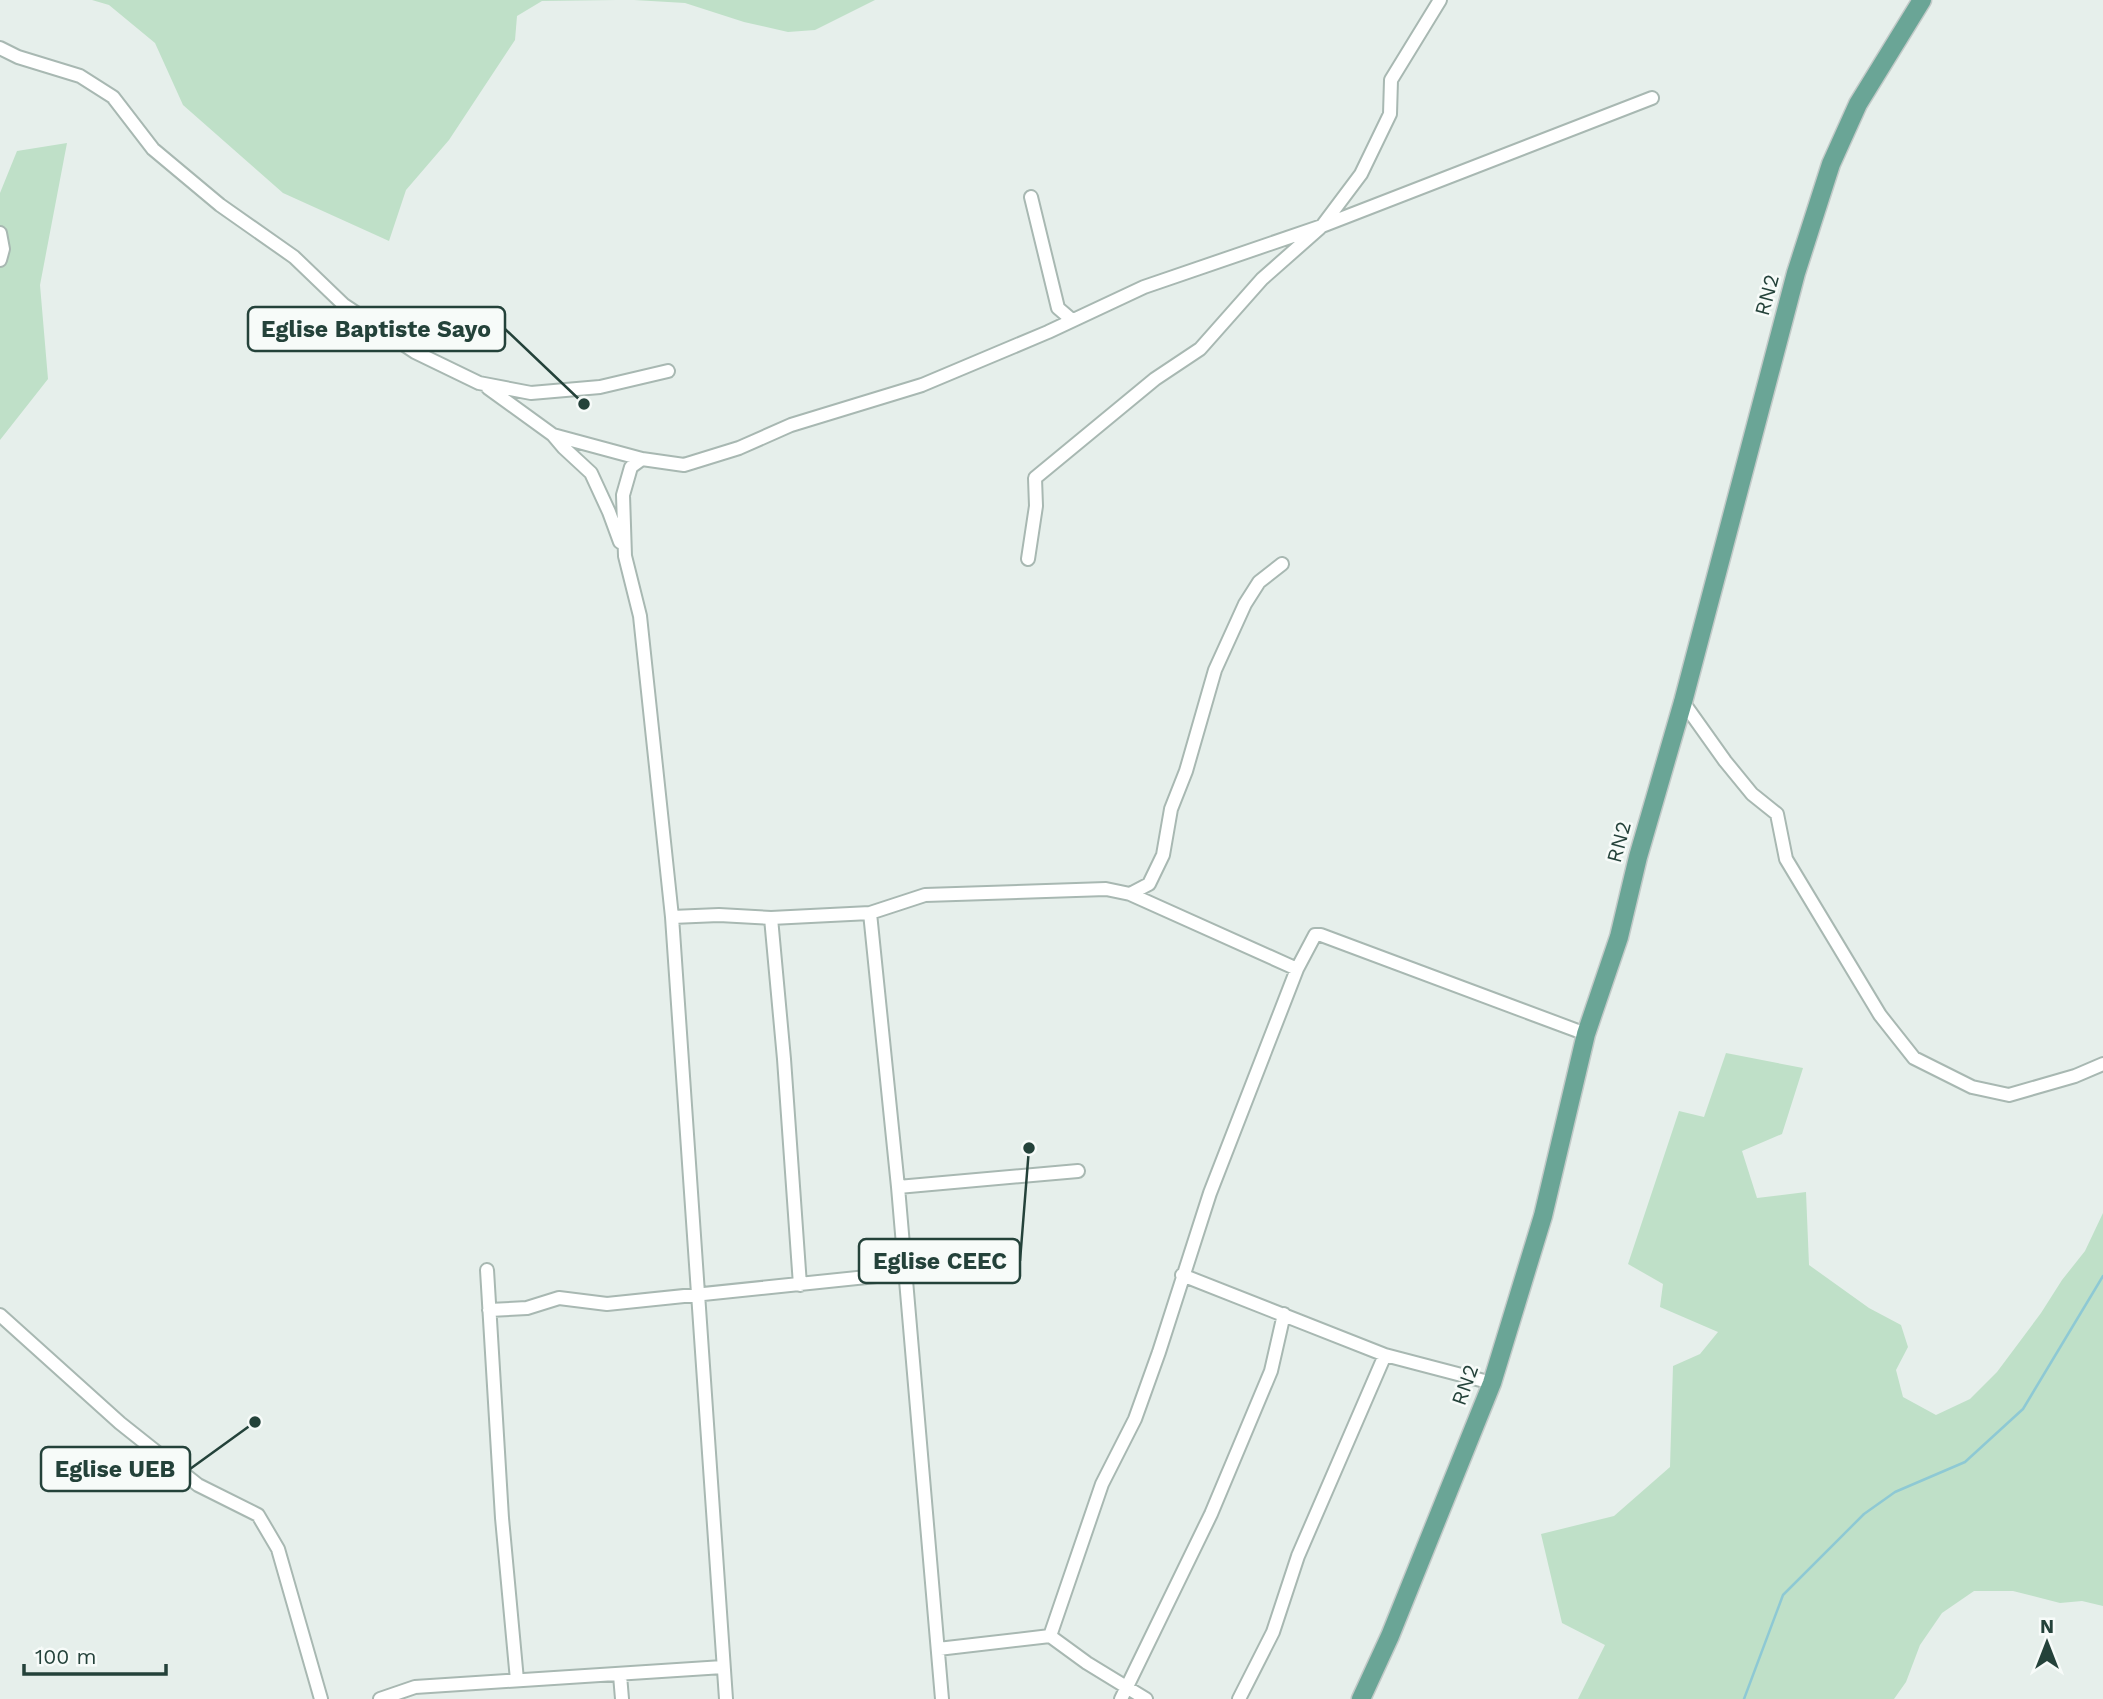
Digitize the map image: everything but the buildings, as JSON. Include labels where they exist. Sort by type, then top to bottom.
[{"type":"main road","name":"RN2","points":[[1361,1699],[1390,1636],[1492,1383],[1543,1216],[1586,1034],[1619,937],[1638,857],[1683,702],[1796,273],[1831,164],[1858,104],[1922,0]]},
{"type":"street","points":[[1028,559],[1036,506],[1035,478],[1155,379],[1200,349],[1262,279],[1322,226],[1361,174],[1390,114],[1391,80],[1440,0]]},
{"type":"street","points":[[0,48],[18,57],[80,76],[113,97],[153,149],[220,205],[294,257],[344,305],[415,352],[485,386],[553,435],[590,473],[609,512],[625,556],[640,616],[672,917],[726,1699]]},
{"type":"street","points":[[553,435],[642,459],[684,465],[739,447],[791,425],[922,385],[1144,287],[1322,226],[1652,98]]},
{"type":"street","points":[[1031,197],[1058,308],[1072,320]]},
{"type":"street","points":[[0,233],[3,252],[0,260]]},
{"type":"street","points":[[485,386],[528,393],[600,387],[668,371]]},
{"type":"street","points":[[625,556],[623,495],[631,467],[642,459]]},
{"type":"street","points":[[1130,894],[1149,884],[1163,855],[1171,808],[1186,771],[1215,670],[1252,593],[1259,582],[1282,564]]},
{"type":"street","points":[[1683,702],[1752,794],[1777,814],[1786,859],[1880,1015],[1914,1058],[1972,1087],[2009,1095],[2075,1076],[2103,1064]]},
{"type":"street","points":[[672,917],[719,915],[771,918],[870,913],[926,895],[1106,889],[1130,894],[1297,969]]},
{"type":"street","points":[[870,913],[898,1187],[942,1699]]},
{"type":"street","points":[[771,918],[800,1285]]},
{"type":"street","points":[[1050,1636],[1102,1484],[1135,1419],[1210,1193],[1297,969],[1315,935],[1586,1034]]},
{"type":"street","points":[[898,1187],[1078,1171]]},
{"type":"street","points":[[487,1270],[502,1518],[517,1679]]},
{"type":"street","points":[[489,1310],[527,1308],[559,1298],[607,1304],[905,1273]]},
{"type":"street","points":[[1182,1275],[1385,1355],[1492,1383]]},
{"type":"street","points":[[1124,1693],[1211,1514],[1271,1371],[1284,1314]]},
{"type":"street","points":[[0,1315],[120,1423],[189,1479],[258,1515],[278,1549],[321,1699]]},
{"type":"street","points":[[1239,1699],[1273,1632],[1298,1556],[1385,1355]]},
{"type":"street","points":[[938,1648],[1050,1636],[1124,1693],[1146,1699]]},
{"type":"street","points":[[380,1699],[517,1679],[723,1667]]},
{"type":"street","points":[[620,1675],[622,1699]]},
{"type":"green space","points":[[92,0],[616,0],[542,1],[517,16],[515,40],[449,140],[406,190],[389,241],[283,193],[183,105],[155,43],[109,5]]},
{"type":"green space","points":[[634,0],[875,0],[815,30],[788,32],[744,22],[685,3]]},
{"type":"green space","points":[[67,143],[40,285],[48,379],[0,440],[0,193],[17,151]]},
{"type":"green space","points":[[1726,1053],[1803,1068],[1782,1134],[1742,1151],[1757,1198],[1806,1192],[1809,1265],[1869,1308],[1901,1325],[1908,1347],[1896,1370],[1903,1397],[1936,1415],[1970,1399],[1997,1372],[2085,1251],[2103,1213],[2103,1606],[2082,1601],[2060,1603],[2013,1591],[1974,1591],[1942,1613],[1920,1645],[1906,1682],[1894,1699],[1578,1699],[1605,1645],[1562,1623],[1541,1534],[1614,1516],[1670,1467],[1673,1366],[1700,1354],[1718,1332],[1660,1307],[1663,1284],[1628,1264],[1679,1111],[1704,1117]]},
{"type":"waterway","points":[[1744,1699],[1783,1595],[1864,1514],[1895,1492],[1965,1462],[2023,1409],[2103,1276]]},
{"type":"place","name":"Eglise Baptiste Sayo","points":[[584,404]]},
{"type":"place","name":"Eglise CEEC","points":[[1029,1148]]},
{"type":"place","name":"Eglise UEB","points":[[255,1422]]}]
